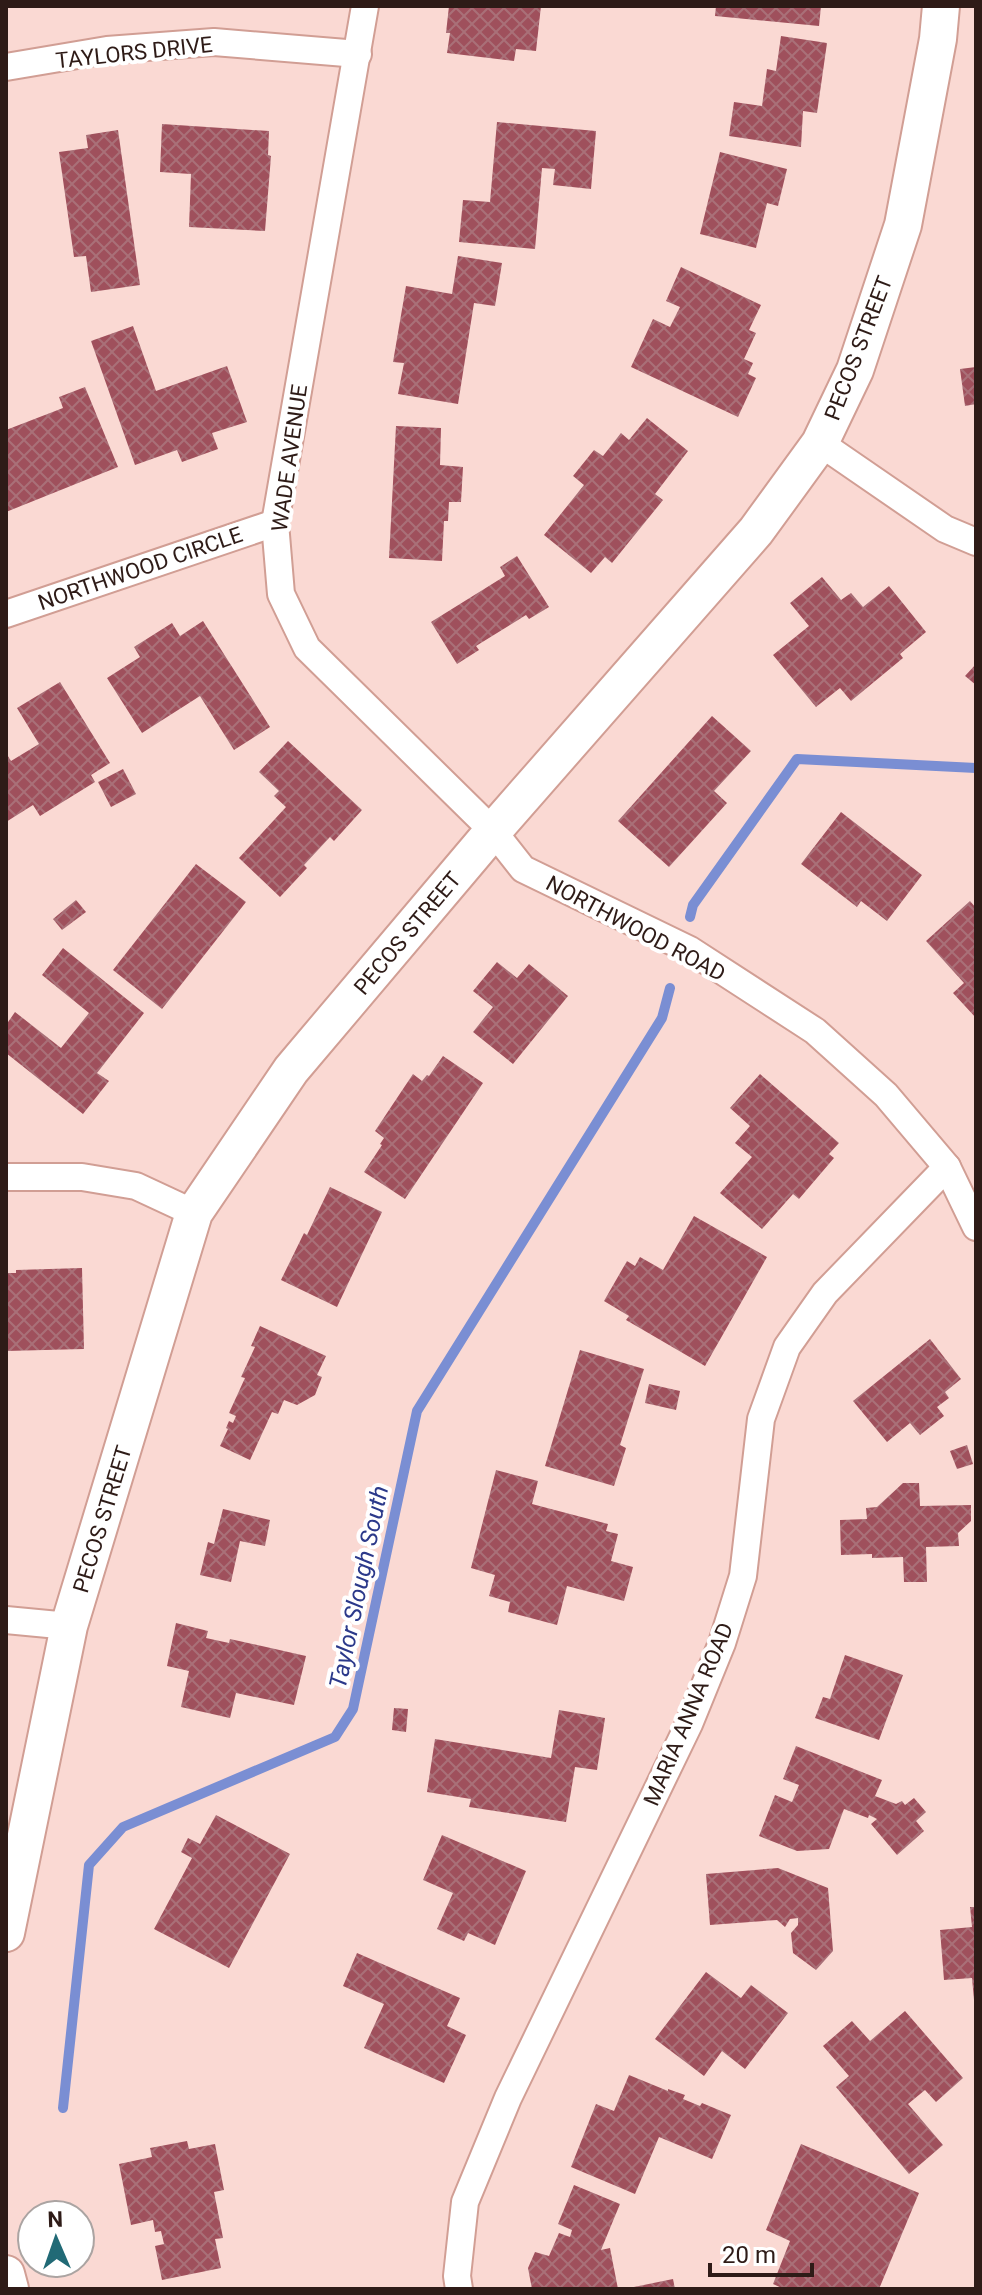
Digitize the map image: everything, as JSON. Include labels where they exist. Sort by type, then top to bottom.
[{"type":"street","name":"WADE AVENUE","points":[[365,6],[275,523],[281,594],[307,648],[493,831]]},
{"type":"street","name":"PECOS STREET","points":[[6,1933],[69,1626],[194,1213],[291,1070],[493,831],[756,531],[820,443],[855,370],[903,225],[938,39],[941,6]]},
{"type":"street","name":"TAYLORS DRIVE","points":[[6,67],[107,50],[214,42],[358,54]]},
{"type":"street","points":[[820,443],[945,529],[976,542]]},
{"type":"street","name":"NORTHWOOD CIRCLE","points":[[6,614],[275,523]]},
{"type":"street","name":"NORTHWOOD ROAD","points":[[493,831],[523,869],[690,950],[815,1031],[886,1095],[947,1167],[976,1227]]},
{"type":"street","name":"MARIA ANNA ROAD","points":[[459,2289],[457,2276],[465,2202],[515,2084],[689,1724],[722,1643],[743,1576],[761,1419],[787,1347],[825,1293],[947,1167]]},
{"type":"street","points":[[6,1177],[82,1177],[136,1186],[194,1213]]},
{"type":"street","points":[[6,1620],[69,1626]]},
{"type":"street","points":[[6,2274],[10,2289]]},
{"type":"building","points":[[449,6],[541,6],[536,51],[516,49],[514,61],[447,53]]},
{"type":"building","points":[[716,6],[821,6],[819,26],[715,16]]},
{"type":"building","points":[[781,36],[827,43],[817,113],[803,111],[801,147],[729,136],[734,102],[762,106],[767,69],[776,71]]},
{"type":"building","points":[[497,122],[596,131],[591,189],[553,185],[555,169],[542,168],[535,249],[459,242],[463,200],[490,202]]},
{"type":"building","points":[[162,124],[269,131],[268,155],[271,156],[265,231],[189,227],[191,174],[160,172]]},
{"type":"building","points":[[118,130],[140,285],[91,292],[86,256],[74,257],[59,152],[88,148],[86,135]]},
{"type":"building","points":[[720,152],[787,169],[778,206],[767,203],[756,248],[700,234]]},
{"type":"building","points":[[458,256],[502,263],[495,306],[474,303],[458,404],[398,394],[404,363],[393,362],[406,286],[452,294]]},
{"type":"building","points":[[681,267],[761,305],[749,330],[756,333],[744,359],[753,363],[748,374],[756,378],[738,417],[631,367],[653,319],[670,327],[680,307],[666,301]]},
{"type":"building","points":[[133,326],[156,391],[227,366],[247,422],[212,433],[218,449],[182,462],[177,450],[135,465],[91,341]]},
{"type":"building","points":[[976,367],[976,404],[965,406],[960,369]]},
{"type":"building","points":[[85,387],[118,467],[6,512],[6,430],[63,408],[59,397]]},
{"type":"building","points":[[647,418],[688,451],[655,494],[663,500],[612,563],[605,557],[591,573],[544,535],[584,485],[573,476],[594,450],[603,456],[621,433],[629,440]]},
{"type":"building","points":[[396,426],[441,428],[440,465],[463,467],[461,502],[449,502],[448,521],[444,521],[442,561],[389,558]]},
{"type":"building","points":[[517,556],[549,607],[529,619],[526,615],[476,646],[479,650],[457,664],[431,622],[505,576],[500,567]]},
{"type":"building","points":[[822,577],[841,600],[851,593],[863,607],[889,586],[926,632],[900,654],[903,658],[851,701],[840,688],[816,707],[773,655],[809,626],[790,603]]},
{"type":"building","points":[[203,621],[270,727],[234,750],[200,696],[142,733],[107,678],[140,657],[134,647],[172,623],[180,636]]},
{"type":"building","points":[[976,664],[976,685],[965,676]]},
{"type":"building","points":[[60,682],[110,763],[91,775],[95,782],[40,816],[33,805],[6,822],[6,753],[11,761],[39,744],[17,708]]},
{"type":"building","points":[[712,716],[751,751],[714,791],[727,803],[669,867],[618,821]]},
{"type":"building","points":[[288,741],[362,810],[334,841],[330,837],[280,897],[239,858],[286,807],[274,796],[279,791],[259,772]]},
{"type":"building","points":[[123,769],[136,794],[111,807],[98,782]]},
{"type":"building","points":[[841,812],[922,875],[887,921],[861,901],[857,907],[801,864]]},
{"type":"building","points":[[196,864],[246,902],[162,1009],[113,970]]},
{"type":"building","points":[[76,900],[86,912],[62,930],[53,919]]},
{"type":"building","points":[[970,901],[976,908],[976,1018],[953,993],[964,983],[926,941]]},
{"type":"building","points":[[63,948],[144,1013],[97,1073],[109,1081],[83,1114],[6,1053],[6,1025],[15,1012],[61,1048],[89,1013],[42,975]]},
{"type":"building","points":[[497,962],[517,978],[529,964],[568,996],[513,1064],[473,1032],[493,1007],[473,991]]},
{"type":"building","points":[[443,1056],[483,1083],[405,1199],[364,1172],[384,1138],[375,1131],[413,1074],[422,1081]]},
{"type":"building","points":[[760,1074],[839,1143],[829,1154],[834,1158],[799,1199],[793,1194],[762,1229],[720,1193],[752,1157],[735,1143],[750,1126],[730,1108]]},
{"type":"building","points":[[330,1187],[382,1212],[337,1307],[281,1280]]},
{"type":"building","points":[[694,1216],[767,1257],[705,1366],[626,1320],[629,1316],[604,1301],[627,1261],[635,1266],[640,1257],[663,1270]]},
{"type":"building","points":[[82,1268],[84,1349],[6,1351],[6,1273]]},
{"type":"building","points":[[260,1326],[326,1356],[317,1375],[322,1377],[315,1395],[297,1405],[284,1400],[278,1414],[272,1412],[250,1460],[220,1446],[229,1421],[233,1423],[236,1416],[229,1413],[245,1378],[241,1377],[255,1347],[251,1346]]},
{"type":"building","points":[[930,1339],[961,1379],[945,1392],[949,1398],[937,1407],[944,1416],[920,1435],[910,1423],[887,1442],[853,1401]]},
{"type":"building","points":[[580,1350],[644,1369],[620,1445],[626,1448],[614,1486],[545,1466]]},
{"type":"building","points":[[649,1384],[680,1391],[676,1410],[645,1403]]},
{"type":"building","points":[[967,1445],[973,1464],[957,1469],[950,1451]]},
{"type":"building","points":[[496,1470],[538,1481],[532,1504],[608,1524],[606,1531],[618,1534],[611,1561],[633,1567],[624,1601],[567,1586],[557,1625],[508,1612],[510,1602],[489,1596],[495,1575],[471,1568]]},
{"type":"building","points":[[903,1483],[919,1483],[920,1506],[971,1505],[971,1521],[958,1533],[959,1546],[926,1547],[927,1582],[904,1582],[903,1557],[841,1555],[840,1520],[867,1519],[866,1508],[877,1507]]},
{"type":"building","points":[[223,1509],[270,1520],[265,1546],[240,1541],[231,1582],[200,1575],[208,1542],[214,1544]]},
{"type":"building","points":[[176,1623],[208,1631],[206,1638],[229,1643],[230,1639],[306,1656],[294,1705],[236,1693],[230,1718],[181,1707],[189,1671],[167,1666]]},
{"type":"building","points":[[845,1655],[903,1675],[879,1740],[815,1718],[823,1697],[830,1699]]},
{"type":"building","points":[[394,1708],[408,1709],[406,1732],[392,1730]]},
{"type":"building","points":[[559,1710],[605,1718],[597,1770],[575,1767],[566,1822],[469,1807],[471,1799],[427,1792],[435,1739],[551,1758]]},
{"type":"building","points":[[796,1746],[882,1780],[875,1796],[896,1804],[902,1801],[905,1805],[914,1798],[926,1812],[916,1821],[924,1831],[897,1855],[871,1824],[877,1819],[844,1809],[829,1849],[797,1851],[759,1836],[775,1795],[792,1802],[799,1785],[783,1779]]},
{"type":"building","points":[[216,1815],[290,1854],[229,1968],[154,1929],[192,1858],[181,1852],[188,1838],[200,1844]]},
{"type":"building","points":[[442,1835],[526,1871],[495,1945],[468,1933],[464,1941],[437,1929],[453,1893],[423,1880]]},
{"type":"building","points":[[778,1868],[828,1888],[833,1951],[816,1970],[793,1953],[791,1933],[798,1925],[798,1918],[790,1919],[785,1927],[777,1920],[710,1925],[706,1874]]},
{"type":"building","points":[[970,1907],[976,1907],[976,2000],[972,1978],[944,1980],[940,1930],[972,1927]]},
{"type":"building","points":[[357,1953],[460,1998],[447,2026],[466,2035],[444,2083],[364,2048],[384,2004],[343,1986]]},
{"type":"building","points":[[706,1972],[741,1998],[751,1985],[788,2013],[745,2069],[722,2051],[704,2076],[655,2039]]},
{"type":"building","points":[[905,2011],[963,2078],[936,2102],[925,2090],[908,2104],[943,2145],[909,2174],[836,2087],[849,2076],[823,2046],[852,2021],[870,2041]]},
{"type":"building","points":[[629,2075],[685,2095],[683,2099],[700,2106],[702,2103],[731,2115],[712,2159],[659,2137],[635,2194],[571,2167],[596,2104],[614,2111]]},
{"type":"building","points":[[187,2141],[189,2149],[215,2144],[224,2190],[214,2192],[223,2238],[215,2239],[221,2268],[162,2280],[155,2246],[164,2244],[161,2231],[155,2232],[153,2220],[131,2225],[119,2164],[152,2157],[150,2148]]},
{"type":"building","points":[[801,2144],[919,2193],[879,2289],[784,2289],[773,2284],[790,2241],[766,2230]]},
{"type":"building","points":[[574,2185],[620,2204],[601,2250],[610,2248],[618,2289],[532,2289],[528,2268],[535,2252],[549,2256],[559,2233],[570,2237],[572,2230],[558,2224]]},
{"type":"building","points":[[673,2279],[675,2289],[629,2289],[629,2288]]},
{"type":"waterway","name":"Taylor Slough South","points":[[690,917],[693,905],[797,759],[976,768]]},
{"type":"waterway","name":"Taylor Slough South","points":[[63,2108],[89,1865],[123,1827],[335,1737],[353,1709],[417,1411],[662,1018],[670,988]]}]
